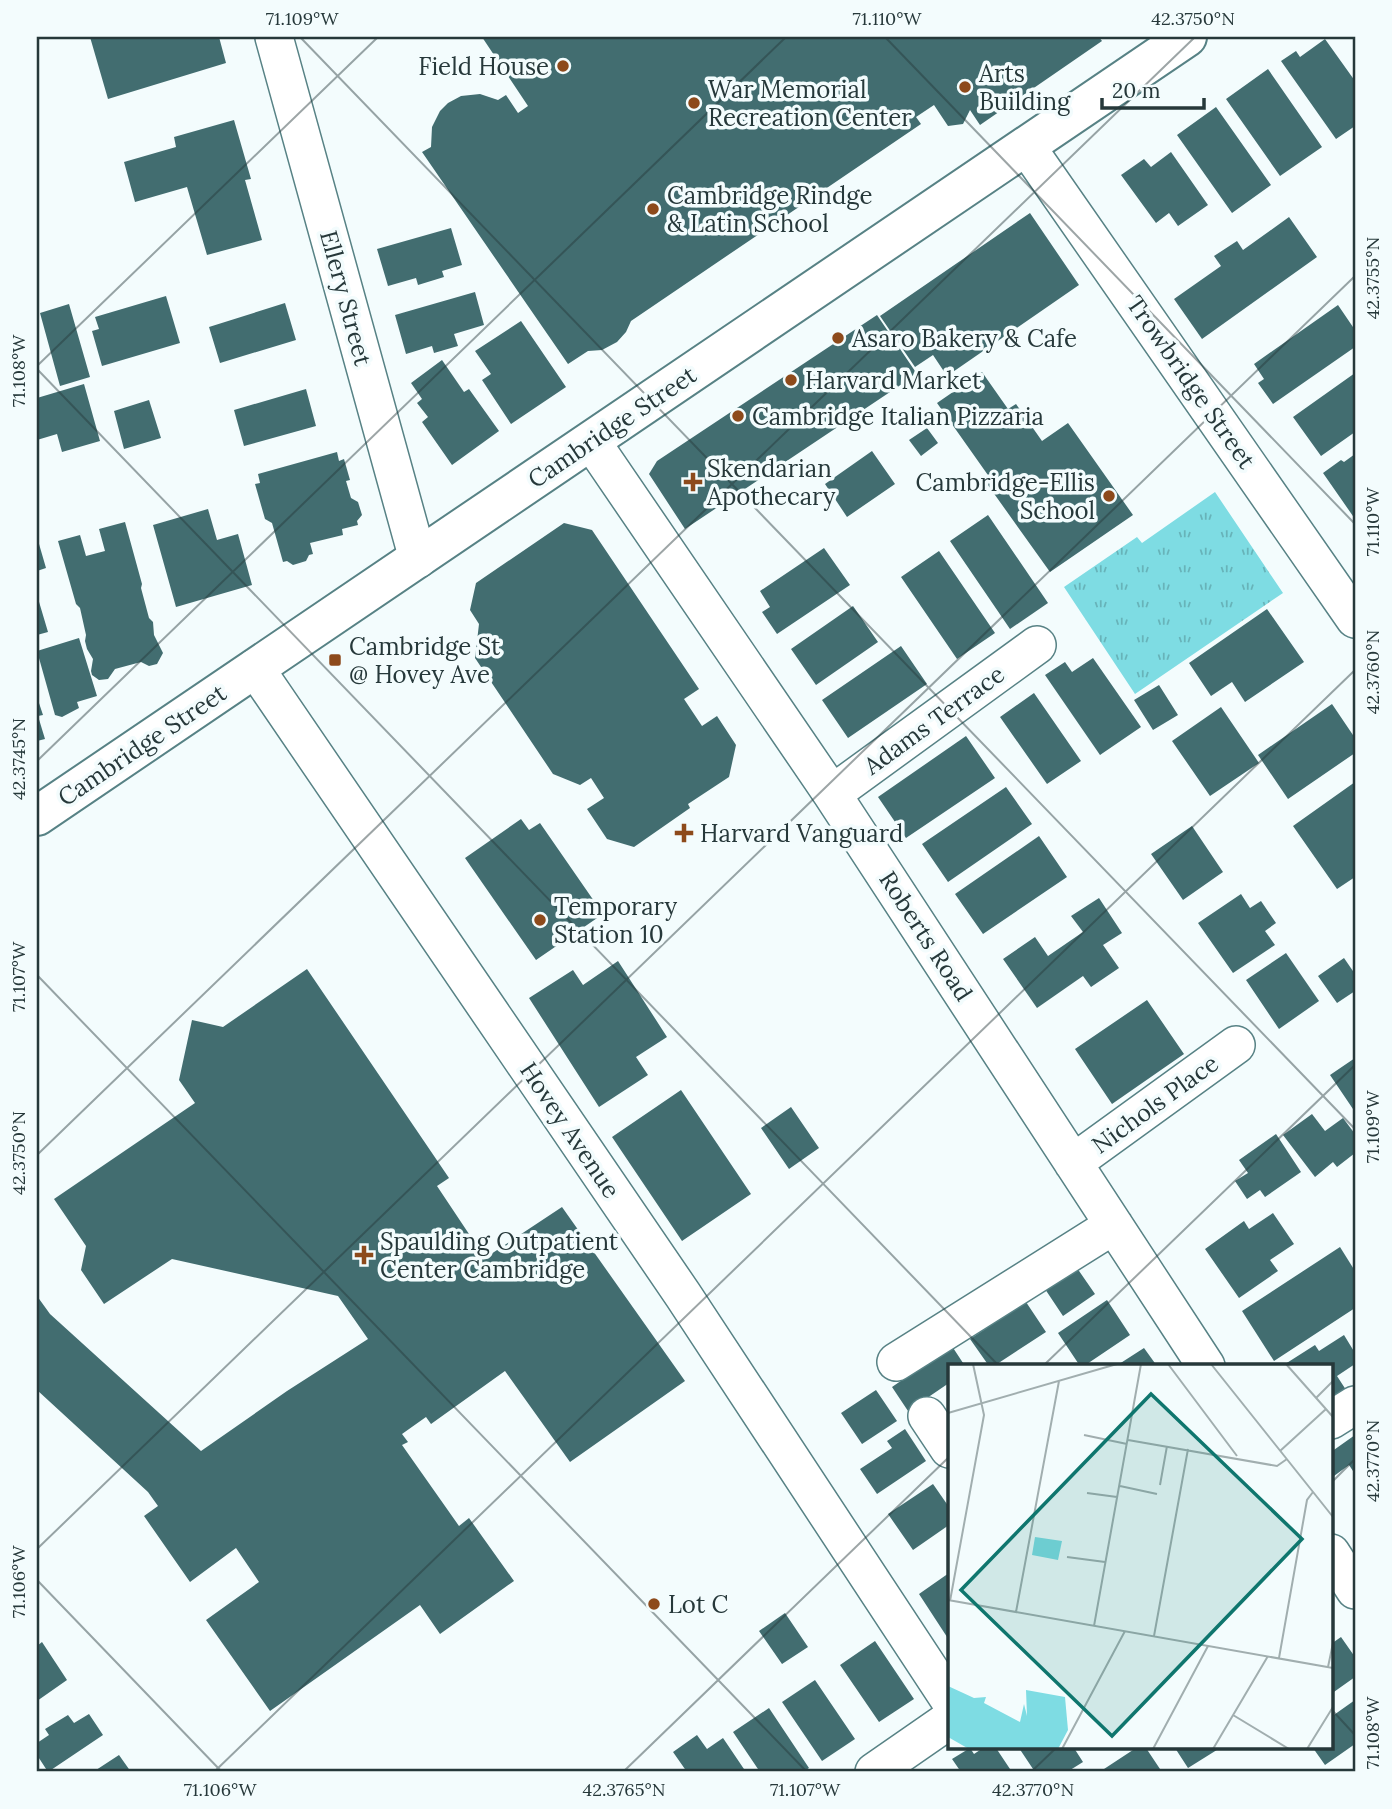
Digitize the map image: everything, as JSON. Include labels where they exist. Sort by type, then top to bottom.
[{"type":"main road","name":"Cambridge Street","points":[[37,816],[1186,37]]},
{"type":"street","name":"Ellery Street","points":[[274,37],[418,559]]},
{"type":"street","name":"Trowbridge Street","points":[[1026,146],[1355,619]]},
{"type":"street","name":"Roberts Road","points":[[591,441],[832,794],[1205,1364]]},
{"type":"street","name":"Adams Terrace","points":[[832,794],[1037,645]]},
{"type":"street","name":"Hovey Avenue","points":[[256,668],[675,1284],[948,1697]]},
{"type":"street","name":"Nichols Place","points":[[1073,1163],[1236,1045]]},
{"type":"street","points":[[896,1362],[1114,1225]]},
{"type":"street","points":[[1332,1419],[1355,1405]]},
{"type":"street","points":[[927,1416],[948,1448]]},
{"type":"street","points":[[1332,1555],[1355,1590]]},
{"type":"street","points":[[874,1772],[948,1721]]},
{"type":"green space","points":[[1215,492],[1283,593],[1135,694],[1064,587],[1137,537],[1142,543]]},
{"type":"building","points":[[90,37],[219,37],[226,63],[108,99]]},
{"type":"building","name":"Cambridge Rindge & Latin School","points":[[482,37],[1099,37],[1102,41],[980,125],[970,110],[963,124],[948,126],[934,105],[916,117],[921,124],[631,321],[617,342],[602,350],[588,351],[568,364],[422,152],[431,147],[432,127],[440,111],[461,96],[480,94],[498,100],[506,95],[518,113],[528,106]]},
{"type":"building","points":[[1325,39],[1355,81],[1355,126],[1336,139],[1281,61],[1296,51],[1300,57]]},
{"type":"building","points":[[1268,69],[1322,147],[1280,176],[1226,99]]},
{"type":"building","points":[[1216,107],[1271,185],[1232,213],[1177,135]]},
{"type":"building","points":[[234,120],[251,179],[245,180],[262,240],[207,255],[187,187],[135,202],[124,162],[176,147],[174,137]]},
{"type":"building","points":[[1171,152],[1208,205],[1178,226],[1169,213],[1156,223],[1121,175],[1144,159],[1151,167]]},
{"type":"building","points":[[1030,213],[1079,285],[947,376],[933,355],[915,367],[880,316]]},
{"type":"building","points":[[1289,217],[1317,257],[1202,339],[1174,299],[1221,266],[1214,256],[1237,241],[1243,250]]},
{"type":"building","points":[[451,228],[462,265],[442,271],[444,277],[418,285],[416,278],[388,286],[377,249]]},
{"type":"building","points":[[475,292],[484,325],[454,334],[458,346],[434,353],[432,346],[406,354],[395,315]]},
{"type":"building","points":[[166,296],[180,343],[102,366],[92,331],[99,329],[95,317]]},
{"type":"building","points":[[285,303],[296,340],[220,363],[209,327]]},
{"type":"building","points":[[69,304],[90,377],[60,386],[40,313]]},
{"type":"building","points":[[1338,305],[1355,330],[1355,347],[1273,404],[1258,383],[1264,379],[1254,364]]},
{"type":"building","points":[[877,315],[917,374],[685,529],[649,474],[657,461]]},
{"type":"building","points":[[521,321],[566,387],[511,424],[482,380],[491,374],[475,351]]},
{"type":"building","points":[[442,360],[464,392],[469,389],[499,431],[452,465],[422,422],[428,417],[417,403],[422,399],[411,383]]},
{"type":"building","name":"Cambridge-Ellis School","points":[[982,372],[1008,409],[1016,404],[1042,441],[1068,423],[1133,515],[1050,572],[985,481],[990,478],[937,403]]},
{"type":"building","points":[[1355,373],[1355,432],[1321,456],[1293,417]]},
{"type":"building","points":[[84,384],[100,441],[62,452],[57,434],[37,440],[37,398]]},
{"type":"building","points":[[306,389],[316,426],[244,446],[234,410]]},
{"type":"building","points":[[149,400],[161,438],[124,449],[114,411]]},
{"type":"building","points":[[927,428],[938,443],[921,456],[909,440]]},
{"type":"building","points":[[872,451],[895,484],[847,517],[825,484]]},
{"type":"building","points":[[337,452],[339,461],[344,459],[350,480],[346,481],[351,498],[358,502],[362,515],[357,521],[358,525],[342,529],[343,535],[310,543],[313,554],[309,555],[306,561],[293,565],[287,561],[283,562],[272,523],[265,519],[255,484],[260,483],[258,474]]},
{"type":"building","points":[[1355,454],[1355,519],[1323,473]]},
{"type":"building","points":[[208,509],[217,540],[238,534],[252,585],[176,607],[153,525]]},
{"type":"building","points":[[988,515],[1048,603],[1010,629],[950,541]]},
{"type":"building","points":[[125,522],[149,618],[153,622],[154,635],[163,653],[157,664],[149,666],[141,662],[115,669],[108,679],[99,680],[92,675],[93,659],[87,649],[80,608],[76,604],[58,541],[80,535],[86,556],[105,551],[99,529]]},
{"type":"building","points":[[564,523],[592,530],[699,689],[684,699],[702,726],[717,716],[736,745],[729,777],[688,804],[690,808],[634,847],[607,839],[587,809],[604,798],[591,778],[580,785],[553,774],[475,658],[479,624],[470,610],[476,583]]},
{"type":"building","points":[[37,537],[46,568],[37,571]]},
{"type":"building","points":[[824,548],[850,585],[777,634],[762,612],[770,607],[760,591]]},
{"type":"building","points":[[939,551],[995,633],[957,659],[901,577]]},
{"type":"building","points":[[37,595],[48,632],[37,635]]},
{"type":"building","points":[[853,606],[878,642],[816,685],[791,649]]},
{"type":"building","points":[[1267,609],[1304,662],[1245,702],[1232,682],[1211,696],[1189,663]]},
{"type":"building","points":[[79,638],[97,696],[77,702],[79,708],[62,717],[55,715],[37,651]]},
{"type":"building","points":[[901,646],[927,684],[848,738],[822,700]]},
{"type":"building","points":[[1093,658],[1141,727],[1100,755],[1045,675],[1065,662],[1072,672]]},
{"type":"building","points":[[1159,685],[1178,715],[1153,730],[1134,700]]},
{"type":"building","points":[[1034,693],[1081,761],[1047,784],[1000,717]]},
{"type":"building","points":[[37,697],[43,715],[38,716],[45,739],[37,741]]},
{"type":"building","points":[[1332,704],[1355,738],[1355,753],[1288,799],[1258,755]]},
{"type":"building","points":[[1221,707],[1259,763],[1210,796],[1172,741]]},
{"type":"building","points":[[966,736],[995,778],[906,838],[878,797]]},
{"type":"building","points":[[1355,782],[1355,877],[1337,889],[1293,826]]},
{"type":"building","points":[[1006,787],[1032,824],[948,882],[922,844]]},
{"type":"building","points":[[521,819],[529,830],[540,823],[603,914],[536,960],[465,858]]},
{"type":"building","points":[[1192,826],[1223,872],[1183,900],[1151,854]]},
{"type":"building","points":[[1039,836],[1067,877],[983,934],[955,894]]},
{"type":"building","points":[[1241,894],[1250,908],[1261,901],[1276,923],[1265,931],[1275,945],[1233,973],[1198,923]]},
{"type":"building","points":[[1099,898],[1122,933],[1103,945],[1119,968],[1091,987],[1083,976],[1037,1008],[1003,959],[1035,937],[1048,956],[1083,932],[1071,916]]},
{"type":"building","points":[[1286,953],[1319,1001],[1279,1029],[1246,980]]},
{"type":"building","points":[[1344,958],[1355,974],[1355,991],[1337,1003],[1318,976]]},
{"type":"building","points":[[618,961],[667,1037],[636,1057],[648,1075],[599,1107],[529,998],[573,970],[583,985]]},
{"type":"building","points":[[307,969],[449,1178],[437,1186],[485,1258],[562,1207],[685,1381],[570,1462],[505,1371],[431,1424],[426,1417],[402,1434],[408,1442],[402,1445],[459,1526],[469,1518],[514,1581],[440,1634],[420,1605],[270,1711],[206,1620],[259,1582],[236,1548],[190,1582],[144,1516],[158,1506],[148,1492],[37,1390],[37,1296],[50,1314],[201,1451],[368,1339],[338,1296],[172,1259],[104,1304],[81,1270],[86,1246],[54,1199],[195,1103],[179,1080],[192,1020],[223,1027]]},
{"type":"building","points":[[1147,1000],[1184,1054],[1112,1104],[1075,1049]]},
{"type":"building","points":[[1355,1058],[1355,1112],[1330,1075]]},
{"type":"building","points":[[681,1090],[751,1194],[682,1241],[612,1137]]},
{"type":"building","points":[[791,1107],[819,1148],[789,1169],[761,1128]]},
{"type":"building","points":[[1312,1114],[1325,1131],[1343,1118],[1355,1134],[1355,1153],[1337,1167],[1333,1162],[1315,1177],[1283,1135]]},
{"type":"building","points":[[1276,1134],[1301,1172],[1265,1197],[1260,1190],[1247,1199],[1235,1181],[1248,1173],[1239,1160]]},
{"type":"building","points":[[1273,1213],[1294,1244],[1270,1260],[1278,1271],[1239,1298],[1205,1249],[1244,1221],[1249,1229]]},
{"type":"building","points":[[1340,1247],[1355,1271],[1355,1308],[1274,1361],[1242,1311]]},
{"type":"building","points":[[1077,1268],[1095,1294],[1063,1316],[1045,1289]]},
{"type":"building","points":[[1107,1300],[1130,1335],[1087,1364],[1079,1364],[1058,1333]]},
{"type":"building","points":[[1026,1302],[1046,1332],[997,1364],[988,1364],[970,1339]]},
{"type":"building","points":[[942,1331],[964,1364],[948,1364],[948,1384],[908,1411],[892,1387],[927,1363]]},
{"type":"building","points":[[1344,1335],[1355,1353],[1355,1364],[1337,1376],[1348,1393],[1332,1403],[1332,1364],[1285,1364],[1315,1345],[1319,1351]]},
{"type":"building","points":[[1144,1348],[1156,1364],[1119,1364]]},
{"type":"building","points":[[876,1390],[897,1421],[862,1444],[841,1413]]},
{"type":"building","points":[[905,1429],[926,1461],[877,1494],[860,1469],[892,1448],[887,1441]]},
{"type":"building","points":[[1355,1435],[1355,1474],[1349,1465],[1334,1476],[1332,1451]]},
{"type":"building","points":[[933,1484],[948,1506],[948,1526],[913,1550],[888,1514]]},
{"type":"building","points":[[948,1574],[948,1638],[919,1594]]},
{"type":"building","points":[[785,1613],[808,1647],[782,1664],[759,1631]]},
{"type":"building","points":[[1341,1637],[1355,1657],[1355,1677],[1332,1693],[1332,1643]]},
{"type":"building","points":[[875,1641],[914,1699],[879,1722],[840,1665]]},
{"type":"building","points":[[42,1642],[67,1680],[37,1701],[37,1646]]},
{"type":"building","points":[[815,1680],[855,1739],[822,1761],[782,1702]]},
{"type":"building","points":[[1355,1700],[1355,1744],[1325,1765],[1314,1750],[1332,1750],[1332,1716]]},
{"type":"building","points":[[769,1708],[809,1768],[803,1772],[760,1772],[733,1732]]},
{"type":"building","points":[[89,1714],[103,1735],[48,1772],[37,1755],[37,1743],[49,1735],[45,1729],[68,1715],[74,1723]]},
{"type":"building","points":[[697,1735],[707,1749],[723,1738],[746,1772],[687,1772],[673,1752]]},
{"type":"building","points":[[967,1750],[971,1750],[974,1754],[980,1750],[997,1750],[1012,1772],[961,1772],[952,1759]]},
{"type":"building","points":[[1020,1750],[1075,1750],[1083,1762],[1067,1772],[1035,1772]]},
{"type":"building","points":[[1133,1750],[1147,1750],[1162,1772],[1106,1772],[1104,1769]]},
{"type":"building","points":[[1176,1750],[1217,1750],[1188,1768]]},
{"type":"building","points":[[119,1755],[131,1772],[93,1772]]},
{"type":"place","name":"Field House","points":[[563,66]]},
{"type":"place","name":"Arts Building","points":[[965,87]]},
{"type":"place","name":"War Memorial Recreation Center","points":[[694,103]]},
{"type":"place","name":"Cambridge Rindge & Latin School","points":[[653,209]]},
{"type":"place","name":"Asaro Bakery & Cafe","points":[[838,338]]},
{"type":"place","name":"Harvard Market","points":[[791,380]]},
{"type":"place","name":"Cambridge Italian Pizzaria","points":[[738,416]]},
{"type":"place","name":"Skendarian Apothecary","points":[[693,482]]},
{"type":"place","name":"Cambridge-Ellis School","points":[[1109,496]]},
{"type":"place","name":"Cambridge St @ Hovey Ave","points":[[335,660]]},
{"type":"place","name":"Harvard Vanguard","points":[[684,833]]},
{"type":"place","name":"Temporary Station 10","points":[[540,920]]},
{"type":"place","name":"Spaulding Outpatient Center Cambridge","points":[[364,1255]]},
{"type":"place","name":"Lot C","points":[[654,1604]]}]
